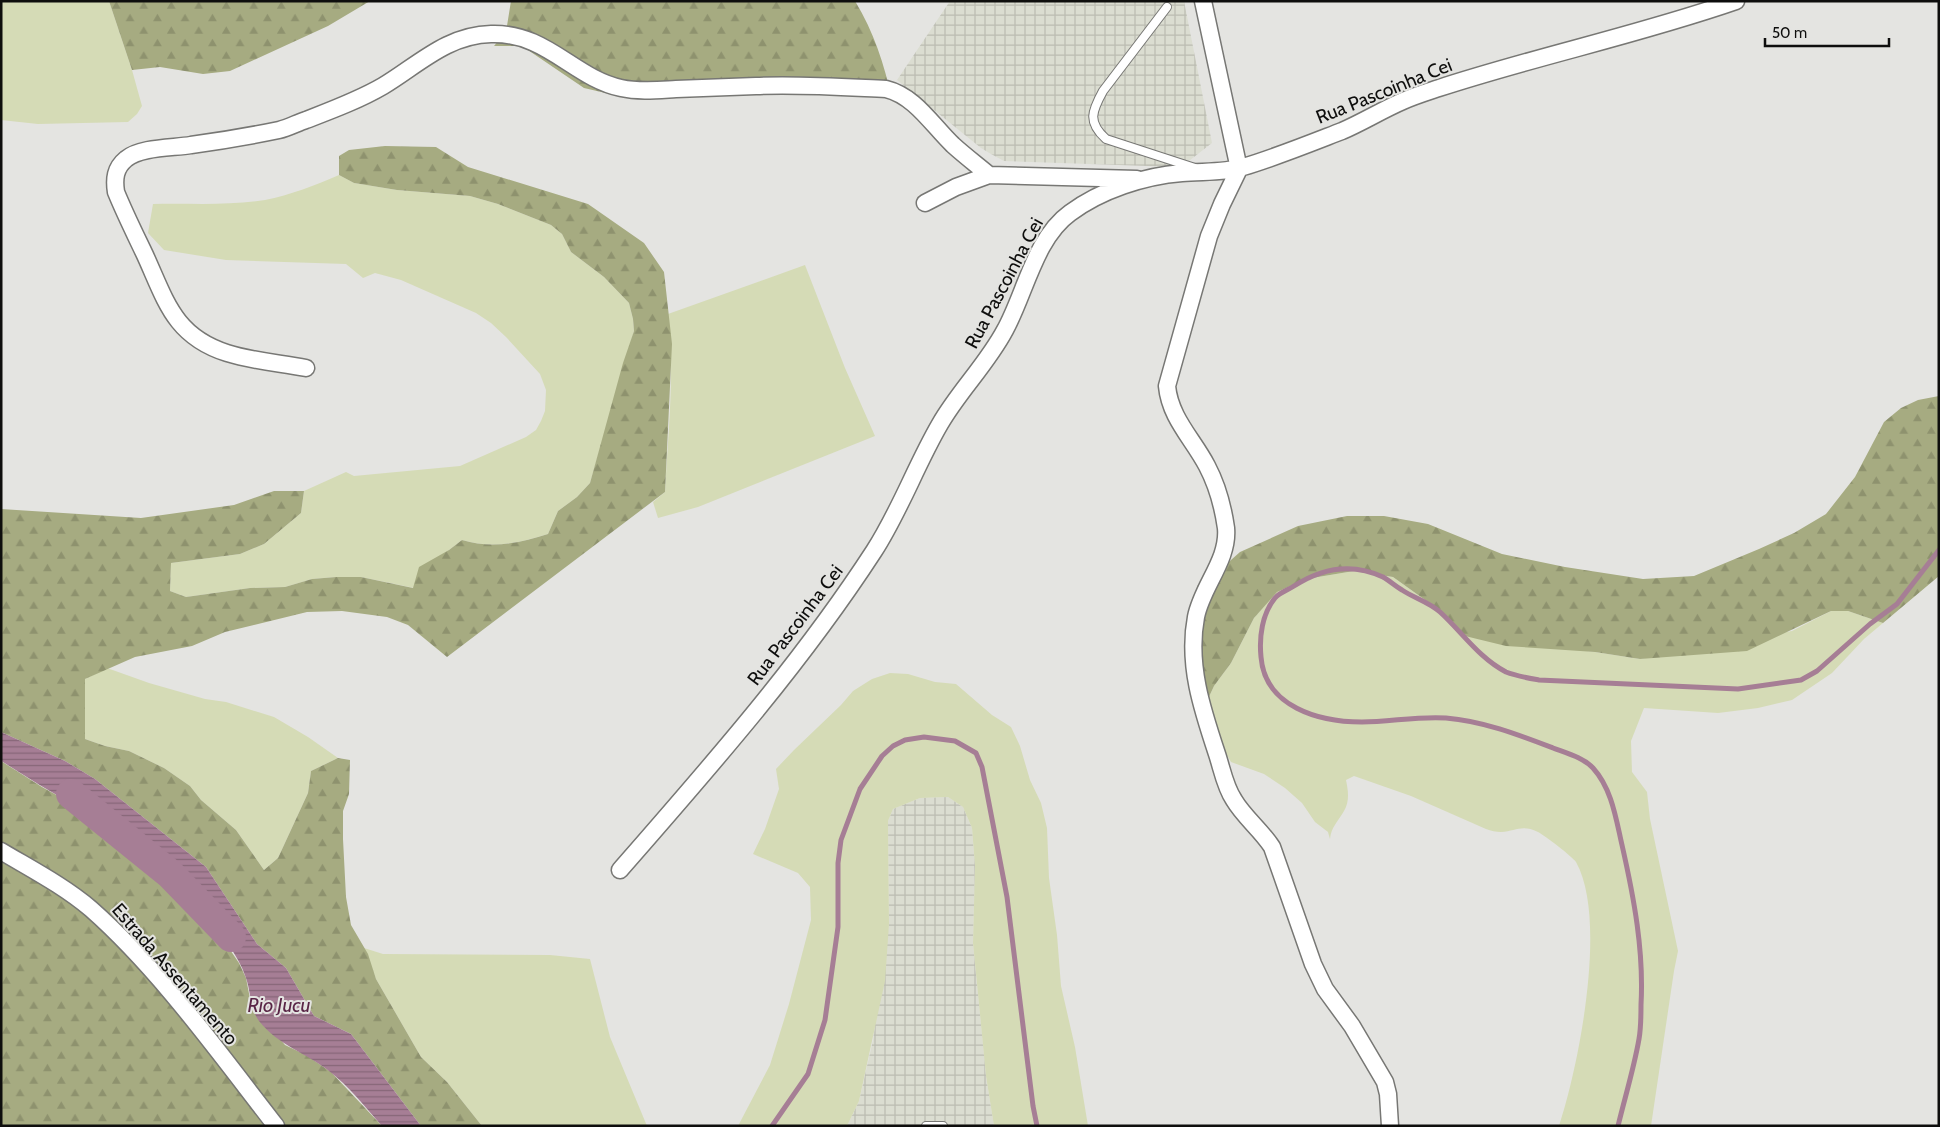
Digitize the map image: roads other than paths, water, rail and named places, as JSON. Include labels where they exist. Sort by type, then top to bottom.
[{"type":"street","name":"Rua Pascoinha Cei","points":[[620,870],[708,769],[797,660],[876,549],[900,506],[940,425],[1002,335],[1013,315],[1040,251],[1058,222],[1069,213],[1087,202],[1141,179],[1178,173],[1239,169],[1344,130],[1405,100],[1524,62],[1641,30],[1736,1]]},
{"type":"street","points":[[1206,2],[1239,169],[1209,236],[1167,386],[1168,400],[1175,416],[1211,475],[1223,510],[1226,529],[1226,540],[1222,556],[1196,616],[1194,642],[1195,679],[1204,716],[1231,795],[1272,847],[1312,964],[1325,989],[1352,1026],[1385,1082],[1388,1094],[1390,1126]]},
{"type":"street","points":[[306,368],[228,353],[201,341],[184,328],[172,313],[160,292],[116,192],[114,178],[119,166],[128,157],[141,152],[281,130],[341,106],[383,86],[449,43],[470,36],[492,33],[516,36],[552,50],[603,81],[621,88],[670,90],[770,85],[886,89],[898,92],[910,100],[952,144],[988,175]]},
{"type":"street","points":[[925,203],[956,187],[988,175],[1141,179]]},
{"type":"street","name":"Estrada Assentamento","points":[[1,851],[52,881],[82,902],[118,935],[177,1000],[276,1126]]},
{"type":"lane","points":[[1167,7],[1103,91],[1095,105],[1093,117],[1096,130],[1106,139],[1206,171]]},
{"type":"lane","points":[[926,1126],[941,1124],[943,1126]]},
{"type":"water","name":"Rio Jucu","points":[[1,732],[65,761],[95,779],[206,867],[257,944],[286,968],[314,1016],[351,1034],[421,1126],[382,1126],[357,1097],[336,1077],[320,1064],[284,1043],[267,1030],[256,1016],[246,978],[238,960],[204,911],[187,881],[176,869],[151,849],[1,761]]},
{"type":"waterway","points":[[1618,1126],[1640,1035],[1641,965],[1634,905],[1618,825],[1609,795],[1599,776],[1589,764],[1574,756],[1514,734],[1474,722],[1446,718],[1414,718],[1372,722],[1345,721],[1312,715],[1297,708],[1283,700],[1272,688],[1265,674],[1261,657],[1261,634],[1267,611],[1275,598],[1315,575],[1337,569],[1360,570],[1383,577],[1436,609],[1487,660],[1506,672],[1539,680],[1738,689],[1801,680],[1817,671],[1870,624],[1897,604],[1939,550]]},
{"type":"waterway","points":[[772,1126],[808,1074],[825,1020],[838,927],[838,863],[841,840],[860,789],[882,756],[893,746],[905,740],[924,737],[955,741],[976,753],[982,767],[1007,897],[1037,1126]]},
{"type":"waterway","name":"Rio Jucu","points":[[71,794],[170,874],[231,937]]}]
